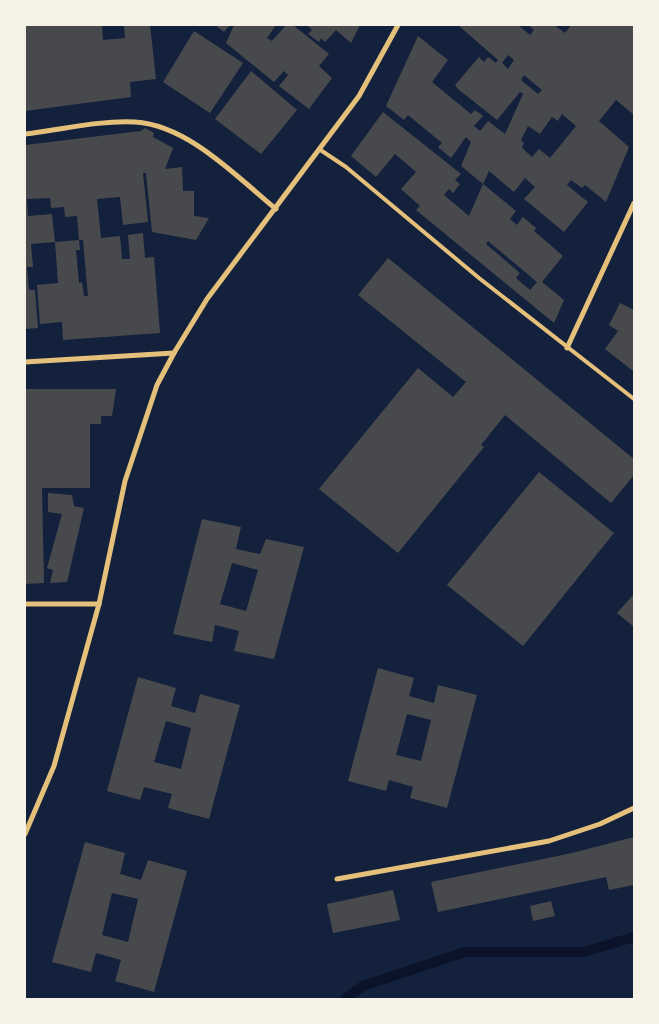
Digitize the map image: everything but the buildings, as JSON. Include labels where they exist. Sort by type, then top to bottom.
[{"type":"street","points":[[25,834],[54,766],[99,604],[125,481],[157,385],[207,299],[248,242],[276,209],[318,148],[359,96],[398,25]]},
{"type":"street","points":[[25,134],[121,122],[154,125],[177,133],[198,146],[276,209]]},
{"type":"street","points":[[567,348],[634,204]]},
{"type":"street","points":[[25,362],[174,353]]},
{"type":"street","points":[[25,604],[99,604]]},
{"type":"street","points":[[337,879],[549,841],[600,824],[634,808]]},
{"type":"lane","points":[[318,148],[346,167],[567,348],[634,399]]},
{"type":"waterway","points":[[345,999],[363,986],[465,952],[584,952],[634,937]]}]
